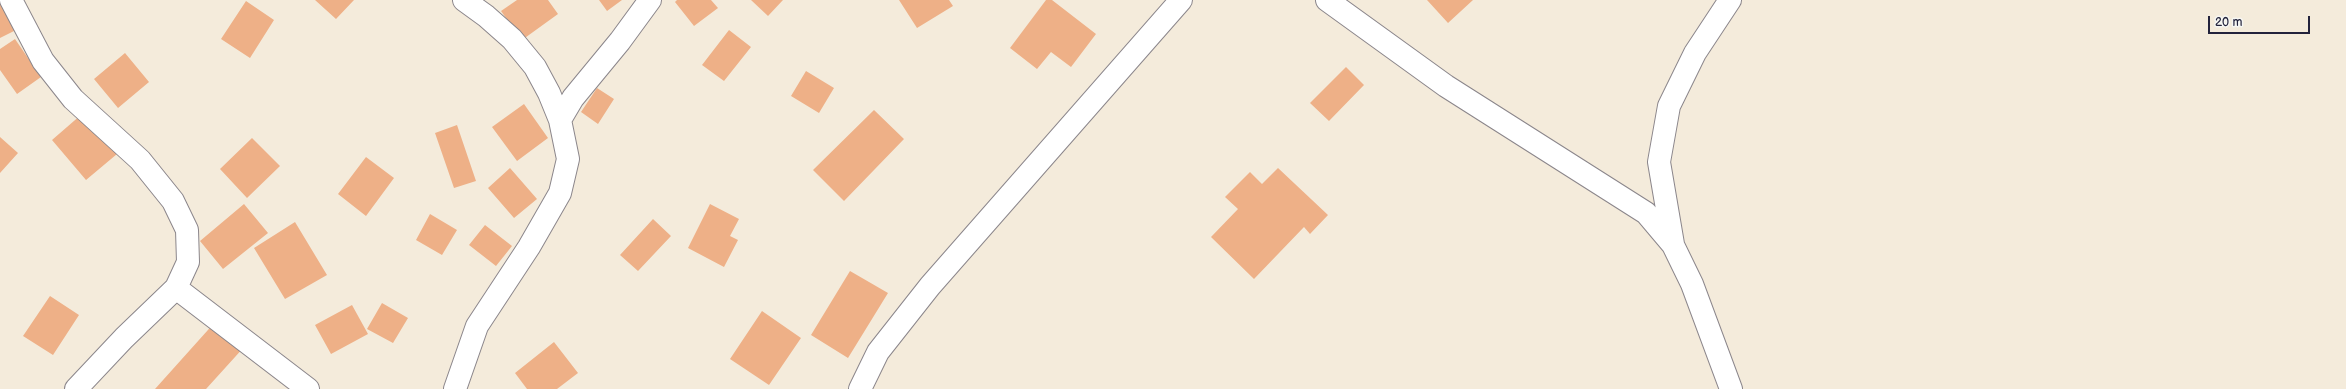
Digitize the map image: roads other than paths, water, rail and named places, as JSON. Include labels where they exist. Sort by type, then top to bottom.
[{"type":"street","points":[[11,0],[43,61],[73,98],[140,160],[173,201],[187,230],[188,262],[176,288],[124,338],[76,389]]},
{"type":"street","points":[[455,389],[477,326],[528,247],[560,193],[568,159],[560,120],[549,93],[535,67],[487,8],[464,0]]},
{"type":"street","points":[[560,120],[573,98],[620,41],[650,0]]},
{"type":"street","points":[[860,389],[878,352],[930,286],[1181,0]]},
{"type":"street","points":[[1326,0],[1446,86],[1646,214],[1673,245],[1692,284],[1731,389]]},
{"type":"street","points":[[1673,245],[1659,162],[1669,106],[1695,53],[1730,0]]},
{"type":"street","points":[[176,288],[308,389]]}]
